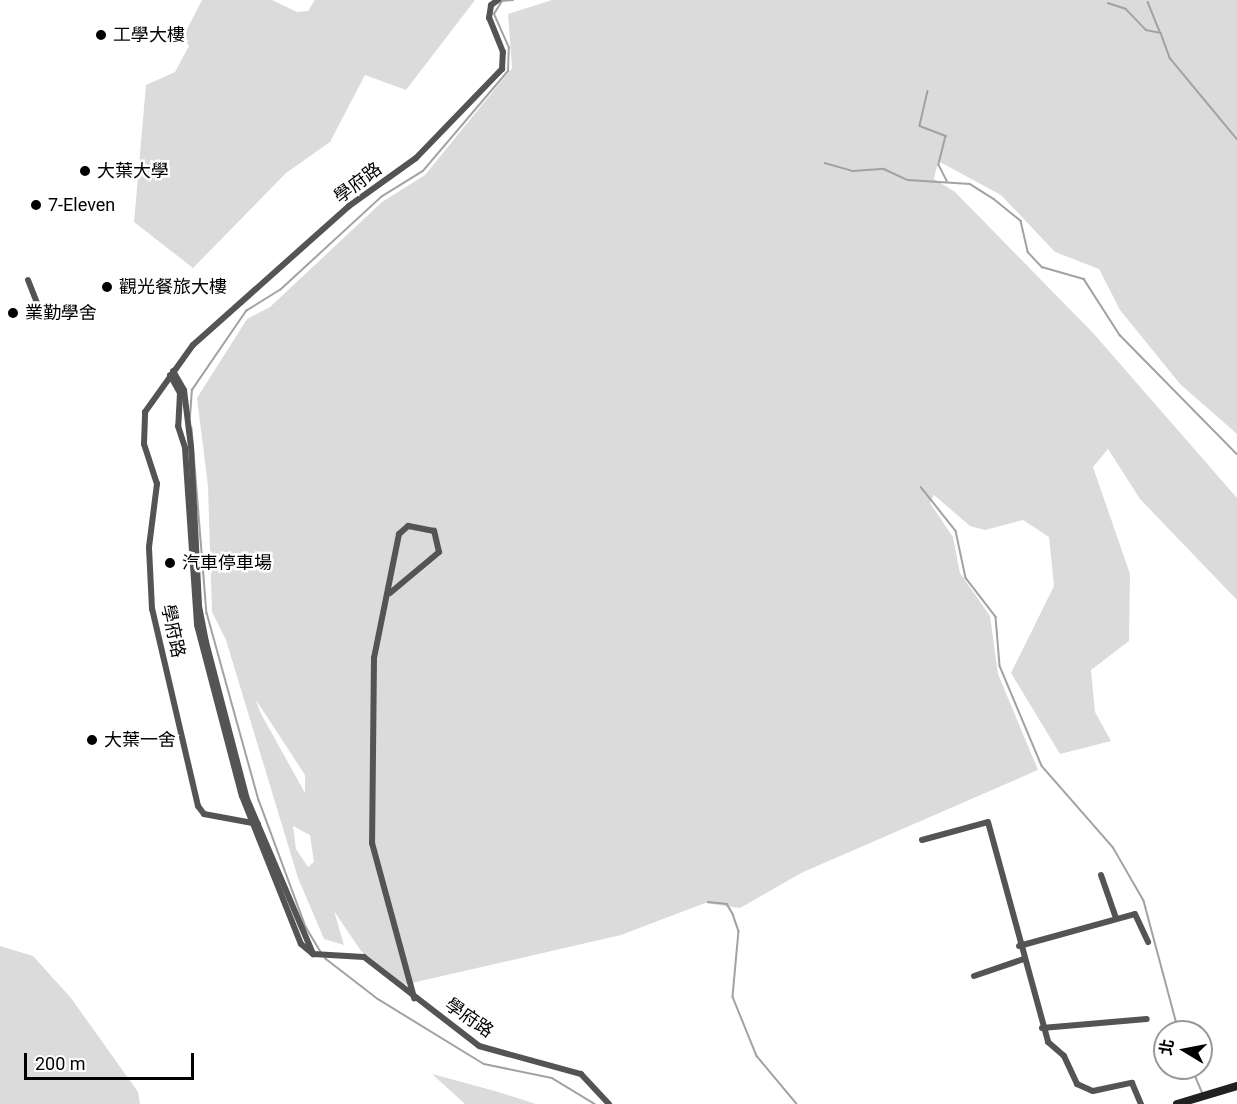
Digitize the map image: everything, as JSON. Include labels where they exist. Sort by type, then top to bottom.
[{"type":"main road","points":[[1177,1104],[1237,1086]]},
{"type":"street","name":"學府路","points":[[258,824],[204,814],[198,806],[152,609],[149,547],[157,484],[142,430],[145,412],[193,345],[349,206],[416,158],[462,104],[495,76],[506,63],[489,18],[491,4],[498,0]]},
{"type":"street","points":[[28,280],[43,318]]},
{"type":"street","name":"學府路","points":[[171,373],[180,393],[193,606],[251,822],[302,944],[313,954],[364,957],[415,998],[489,1051],[581,1074],[609,1104]]},
{"type":"street","name":"學府路","points":[[171,373],[184,390],[191,447],[199,606],[258,824],[313,954]]},
{"type":"street","points":[[390,594],[439,552],[434,531],[402,528],[390,594],[374,658],[376,758],[370,824],[378,875],[415,998]]},
{"type":"street","points":[[922,840],[988,822],[1042,1028],[1077,1084],[1093,1091],[1131,1083],[1141,1104]]},
{"type":"street","points":[[1101,875],[1116,918]]},
{"type":"street","points":[[1019,945],[1116,918],[1138,916],[1148,942]]},
{"type":"street","points":[[974,976],[1024,959]]},
{"type":"street","points":[[1042,1028],[1147,1019]]},
{"type":"shaded area","points":[[202,0],[272,0],[297,12],[308,11],[315,0],[475,0],[406,90],[365,75],[330,142],[286,173],[193,268],[134,222],[146,85],[175,72],[189,46],[183,37]]},
{"type":"shaded area","points":[[552,0],[1237,0],[1237,434],[1180,384],[1120,310],[1099,269],[1055,252],[1001,195],[938,161],[934,179],[955,192],[1094,334],[1237,498],[1237,600],[1140,499],[1108,449],[1093,467],[1130,574],[1129,641],[1091,670],[1095,712],[1111,741],[1060,754],[1011,673],[1054,586],[1049,537],[1023,520],[985,530],[970,526],[934,495],[930,503],[953,537],[960,573],[990,616],[998,674],[1038,770],[801,873],[740,908],[705,903],[621,935],[403,985],[361,951],[334,911],[344,945],[324,939],[298,878],[226,640],[212,612],[208,486],[197,398],[247,319],[270,307],[382,202],[425,175],[512,68],[508,14]],"holes":[[[256,700],[305,775],[305,793],[260,712]],[[293,826],[310,835],[314,862],[308,867],[296,849]]]},
{"type":"shaded area","points":[[0,946],[33,956],[71,998],[138,1092],[140,1104],[0,1104]]},
{"type":"shaded area","points":[[432,1074],[495,1091],[536,1104],[465,1104]]},
{"type":"waterway","points":[[190,417],[192,390],[246,311],[280,290],[381,197],[423,171],[508,71],[509,48],[494,14],[502,1],[513,0]]},
{"type":"waterway","points":[[1148,2],[1160,32]]},
{"type":"waterway","points":[[1108,3],[1126,9],[1146,30],[1161,33],[1170,58],[1237,139]]},
{"type":"waterway","points":[[928,91],[920,126],[946,136],[939,165],[947,181]]},
{"type":"waterway","points":[[825,163],[853,171],[884,169],[908,180],[970,184],[994,199],[1021,221],[1028,252],[1042,267],[1084,279],[1120,335],[1237,454]]},
{"type":"waterway","points":[[192,428],[207,613],[259,800],[306,927],[321,952]]},
{"type":"waterway","points":[[921,487],[956,531],[966,578],[996,617],[1000,666],[1042,766],[1113,847],[1144,901],[1176,1020]]},
{"type":"waterway","points":[[708,902],[727,904],[733,914],[739,931],[733,997],[757,1056],[797,1104]]},
{"type":"waterway","points":[[325,958],[378,999],[484,1064],[552,1078],[595,1104]]},
{"type":"waterway","points":[[1197,1080],[1202,1092]]},
{"type":"place","name":"工學大樓","points":[[101,35]]},
{"type":"place","name":"大葉大學","points":[[85,171]]},
{"type":"place","name":"7-Eleven","points":[[36,205]]},
{"type":"place","name":"觀光餐旅大樓","points":[[107,287]]},
{"type":"place","name":"業勤學舍","points":[[13,313]]},
{"type":"place","name":"汽車停車場","points":[[170,563]]},
{"type":"place","name":"大葉一舍","points":[[92,740]]}]
